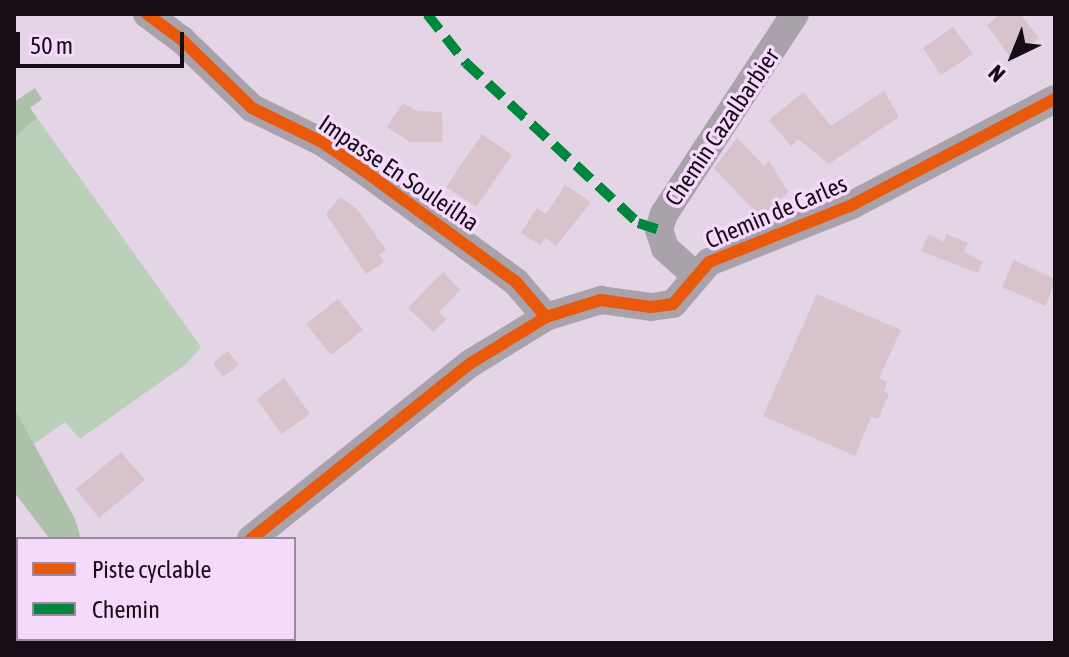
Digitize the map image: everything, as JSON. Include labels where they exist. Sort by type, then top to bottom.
[{"type":"street","name":"Impasse En Souleilha","points":[[147,14],[182,40],[252,108],[322,142],[363,170],[516,282],[546,317]]},
{"type":"street","name":"Chemin Cazalbarbier","points":[[696,276],[665,248],[659,230],[664,214],[795,14]]},
{"type":"street","name":"Chemin de Carles","points":[[254,537],[471,363],[546,317],[601,300],[664,308],[719,257],[850,206],[1055,99]]},
{"type":"green space","points":[[35,88],[42,99],[30,108],[37,118],[14,138],[14,102]]},
{"type":"green space","points":[[37,118],[201,347],[186,364],[80,439],[65,422],[31,446],[14,408],[14,138]]},
{"type":"green space","points":[[14,408],[75,519],[80,537],[48,537],[14,492]]},
{"type":"building","points":[[1000,14],[1020,14],[1039,38],[1011,59],[987,25]]},
{"type":"building","points":[[953,27],[973,54],[941,75],[923,48]]},
{"type":"building","points":[[884,91],[899,117],[829,164],[798,139],[791,146],[769,120],[803,92],[831,126]]},
{"type":"building","points":[[403,103],[416,111],[442,112],[443,142],[410,142],[387,127]]},
{"type":"building","points":[[482,134],[512,155],[476,207],[446,187]]},
{"type":"building","points":[[737,138],[764,166],[769,161],[788,192],[761,218],[714,168]]},
{"type":"building","points":[[565,185],[591,202],[556,246],[545,238],[540,245],[521,233],[537,208],[546,214]]},
{"type":"building","points":[[340,197],[357,209],[386,250],[379,255],[384,262],[366,274],[326,214]]},
{"type":"building","points":[[929,234],[944,242],[946,234],[968,243],[964,252],[983,262],[978,273],[921,251]]},
{"type":"building","points":[[1014,260],[1055,279],[1046,306],[1002,287]]},
{"type":"building","points":[[443,272],[460,290],[439,312],[446,320],[433,332],[408,308]]},
{"type":"building","points":[[817,294],[901,330],[879,378],[887,382],[884,391],[889,394],[878,419],[871,417],[855,456],[763,416]]},
{"type":"building","points":[[338,299],[363,330],[331,355],[306,324]]},
{"type":"building","points":[[228,351],[239,365],[223,377],[213,363]]},
{"type":"building","points":[[284,378],[310,414],[281,434],[257,399]]},
{"type":"building","points":[[121,452],[145,480],[99,518],[76,489]]},
{"type":"marked path","points":[[427,14],[466,63],[638,223],[659,230]]},
{"type":"cycle path","points":[[147,14],[182,40],[252,108],[322,142],[363,170],[516,282],[546,317]]},
{"type":"cycle path","points":[[254,537],[471,363],[546,317],[601,300],[651,307],[673,304],[709,262],[850,206],[1055,99]]}]
